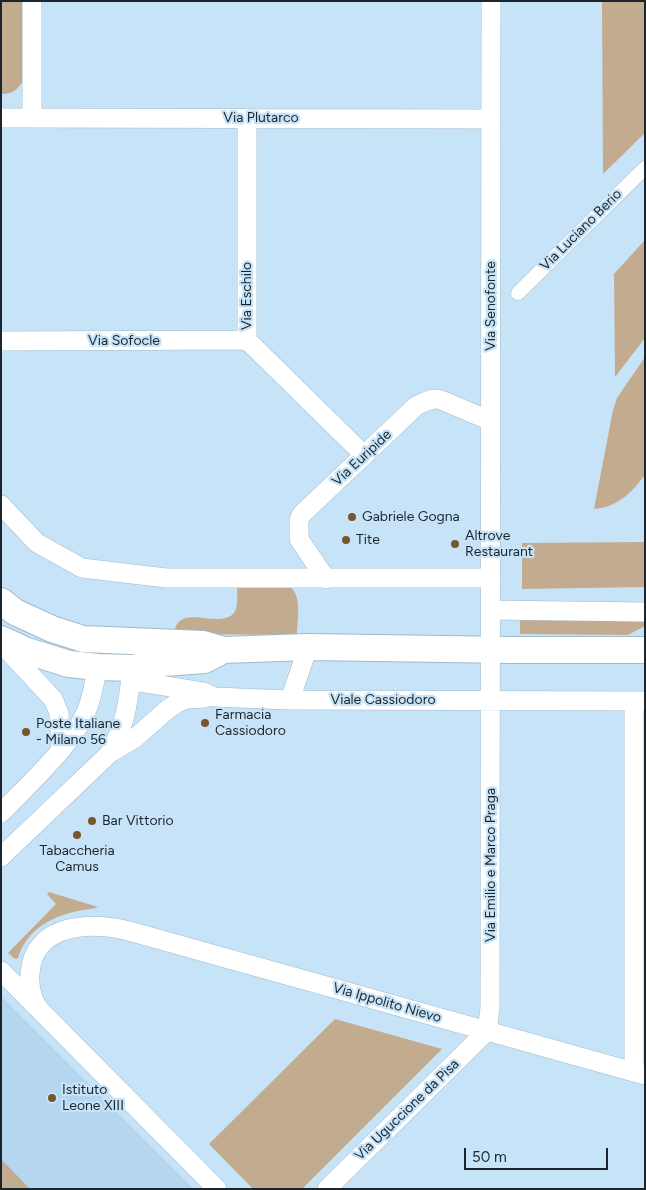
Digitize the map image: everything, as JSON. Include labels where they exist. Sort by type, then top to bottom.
[{"type":"main road","points":[[1,601],[15,612],[52,630],[83,639],[203,644],[223,650],[308,647],[645,650]]},
{"type":"main road","points":[[1,639],[27,651],[69,664],[98,667],[132,668],[163,663],[204,660],[223,650]]},
{"type":"main road","points":[[98,667],[117,641]]},
{"type":"main road","points":[[117,641],[132,668]]},
{"type":"street","points":[[32,1],[32,118]]},
{"type":"street","name":"Via Senofonte","points":[[491,1],[491,650]]},
{"type":"street","name":"Via Plutarco","points":[[1,118],[491,119]]},
{"type":"street","name":"Via Eschilo","points":[[247,118],[247,340],[364,455]]},
{"type":"street","name":"Via Luciano Berio","points":[[518,293],[645,168]]},
{"type":"street","name":"Via Sofocle","points":[[1,341],[247,340]]},
{"type":"street","name":"Via Euripide","points":[[326,579],[299,539],[298,520],[302,514],[416,406],[434,398],[491,421]]},
{"type":"street","points":[[1,505],[37,543],[82,568],[166,578],[491,578]]},
{"type":"street","points":[[491,610],[645,612]]},
{"type":"street","points":[[617,650],[645,636]]},
{"type":"street","points":[[1,643],[53,699],[59,713],[61,749]]},
{"type":"street","points":[[290,700],[308,647]]},
{"type":"street","name":"Via Emilio e Marco Praga","points":[[487,1031],[490,1008],[491,650]]},
{"type":"street","points":[[1,812],[61,749],[75,731],[87,712],[98,667]]},
{"type":"street","points":[[110,753],[120,734],[126,716],[132,668]]},
{"type":"street","name":"Viale Cassiodoro","points":[[132,668],[140,682],[203,692],[214,697],[290,700],[640,700]]},
{"type":"street","points":[[1,857],[110,753],[135,738],[168,709],[187,699],[214,697]]},
{"type":"street","points":[[639,1074],[640,700]]},
{"type":"street","name":"Via Ippolito Nievo","points":[[40,1010],[32,996],[30,972],[34,956],[48,939],[58,933],[81,926],[99,926],[129,931],[639,1074]]},
{"type":"street","points":[[1,971],[217,1189]]},
{"type":"street","name":"Via Uguccione da Pisa","points":[[327,1189],[487,1031]]},
{"type":"shaded area","points":[[1,1],[23,1],[23,81],[14,91],[1,94]]},
{"type":"shaded area","points":[[602,1],[645,1],[645,133],[603,174]]},
{"type":"shaded area","points":[[645,240],[645,338],[615,377],[614,274]]},
{"type":"shaded area","points":[[645,357],[645,475],[634,488],[617,502],[603,508],[594,509],[617,398]]},
{"type":"shaded area","points":[[645,542],[645,587],[522,589],[522,543]]},
{"type":"shaded area","points":[[241,586],[289,586],[296,595],[298,602],[297,635],[174,634],[177,625],[182,619],[198,617],[216,619],[232,615],[237,606],[237,588]]},
{"type":"shaded area","points":[[520,620],[645,621],[645,626],[628,635],[520,634]]},
{"type":"shaded area","points":[[49,892],[98,907],[72,912],[52,919],[35,931],[22,948],[18,958],[15,959],[8,953],[56,904],[47,894]]},
{"type":"shaded area","name":"Istituto Leone XIII","points":[[1,996],[194,1189],[1,1189]]},
{"type":"shaded area","points":[[335,1019],[442,1049],[302,1189],[253,1189],[209,1144]]},
{"type":"shaded area","points":[[1,1159],[30,1189],[1,1189]]},
{"type":"place","name":"Gabriele Gogna","points":[[352,517]]},
{"type":"place","name":"Tite","points":[[346,540]]},
{"type":"place","name":"Altrove Restaurant","points":[[455,544]]},
{"type":"place","name":"Farmacia Cassiodoro","points":[[205,723]]},
{"type":"place","name":"Poste Italiane - Milano 56","points":[[26,732]]},
{"type":"place","name":"Bar Vittorio","points":[[92,821]]},
{"type":"place","name":"Tabaccheria Camus","points":[[77,835]]},
{"type":"place","name":"Istituto Leone XIII","points":[[52,1098]]}]
